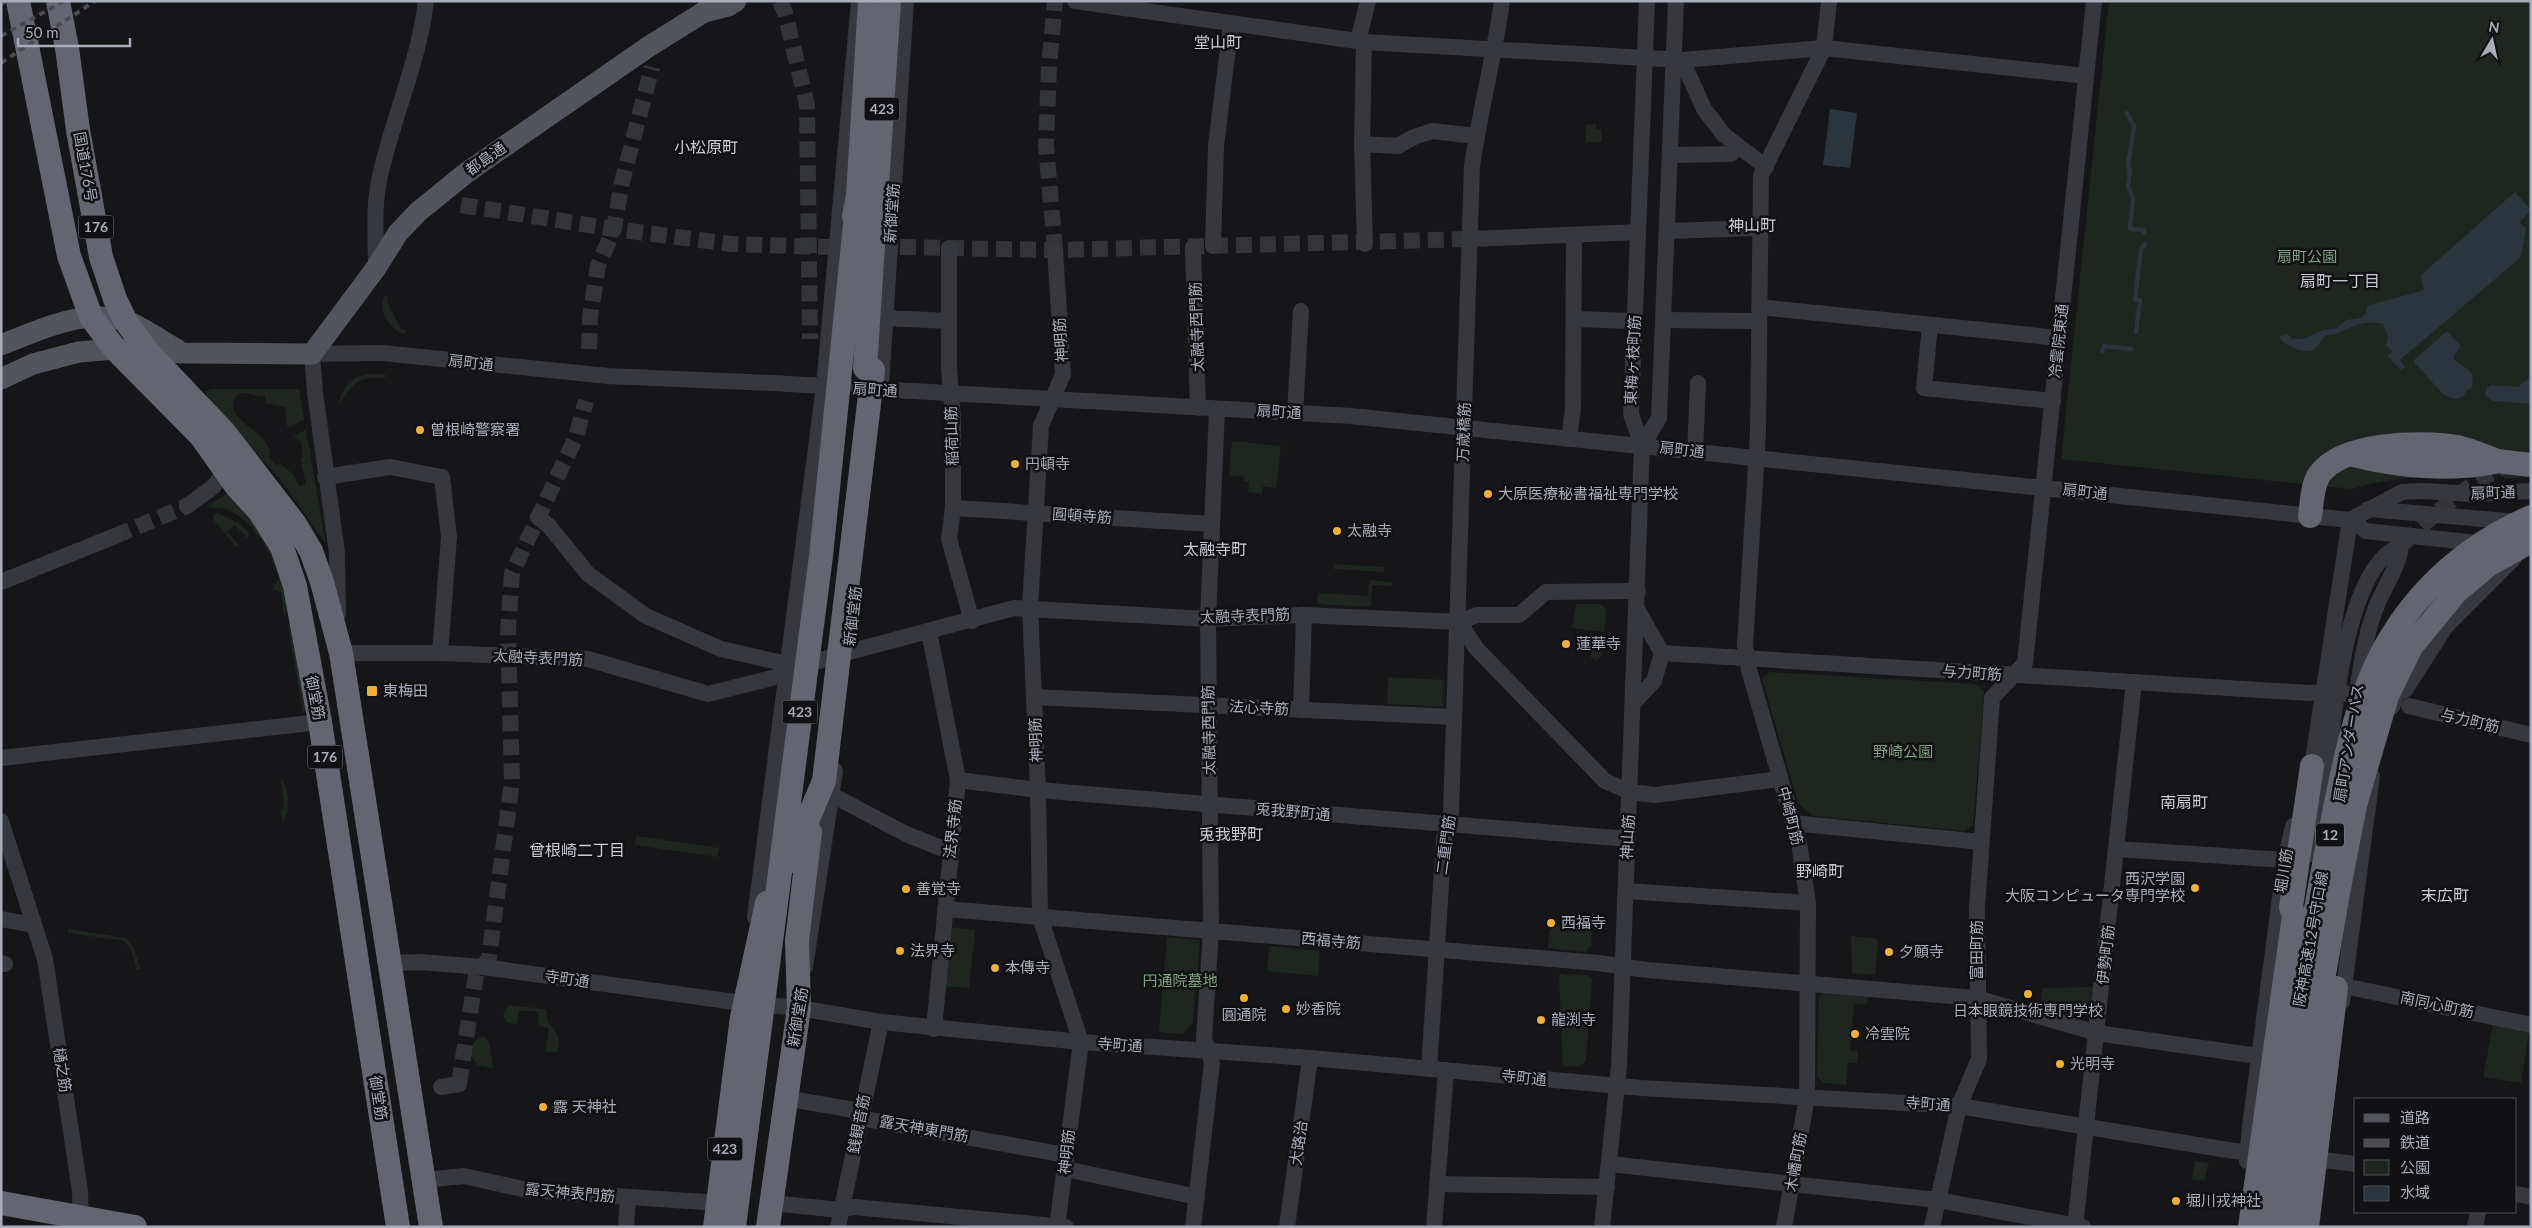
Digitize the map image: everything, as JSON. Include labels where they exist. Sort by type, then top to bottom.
[{"type":"highway","name":"176","points":[[18,1],[69,256],[91,316],[115,349]]},
{"type":"highway","name":"国道176号","points":[[58,1],[78,130],[101,257],[125,320],[147,351]]},
{"type":"highway","name":"423","points":[[734,1227],[820,556],[858,196],[870,1]]},
{"type":"highway","name":"新御堂筋","points":[[876,217],[889,1]]},
{"type":"highway","name":"423","points":[[715,1227],[744,1003],[772,879],[846,255],[858,196]]},
{"type":"highway","name":"423","points":[[799,1008],[797,941],[865,368],[876,217]]},
{"type":"highway","name":"423","points":[[725,1227],[759,953],[769,913],[824,781],[873,370],[879,263],[876,217]]},
{"type":"highway","name":"423","points":[[747,1227],[776,1025],[855,384],[865,266],[876,217]]},
{"type":"highway","name":"御堂筋","points":[[115,349],[201,436],[226,471],[260,512],[282,546],[295,586],[320,722],[398,1227]]},
{"type":"highway","name":"御堂筋","points":[[147,351],[224,432],[295,524],[311,551],[339,645],[431,1227]]},
{"type":"highway","points":[[2310,516],[2317,477],[2326,466],[2353,454],[2455,456],[2531,466]]},
{"type":"highway","name":"阪神高速12号守口線","points":[[2286,1227],[2311,1052],[2355,806],[2364,779],[2376,728],[2387,696],[2404,658],[2419,634],[2466,583],[2501,556],[2528,531]]},
{"type":"highway","name":"阪神高速12号守口線","points":[[2267,1227],[2308,953],[2342,774],[2361,704],[2387,645],[2407,613],[2432,583],[2472,548],[2528,531]]},
{"type":"highway","points":[[2250,1227],[2294,916],[2292,906],[2312,778],[2312,766]]},
{"type":"highway","points":[[2307,1227],[2331,1045],[2337,976],[2362,807],[2364,779]]},
{"type":"highway","name":"新御堂筋","points":[[768,1227],[799,1008]]},
{"type":"highway","points":[[1,1203],[82,1222],[135,1227]]},
{"type":"main road","name":"都島通","points":[[312,354],[376,268],[407,222],[442,191],[709,7],[728,6],[736,1]]},
{"type":"main road","points":[[1,345],[60,323],[91,316],[125,320],[183,353]]},
{"type":"main road","name":"扇町通","points":[[1,379],[55,357],[80,352],[115,349],[183,353],[312,354]]},
{"type":"street","points":[[376,268],[376,205],[380,178],[423,29],[426,1]]},
{"type":"street","points":[[744,1003],[783,666],[824,386],[859,1]]},
{"type":"street","name":"新御堂筋","points":[[799,1008],[832,795],[880,390],[906,1]]},
{"type":"street","points":[[1075,1],[1361,42],[1645,59],[1678,59],[1824,48],[2086,76]]},
{"type":"street","points":[[1365,244],[1361,42],[1368,1]]},
{"type":"street","name":"万歳橋筋","points":[[1459,622],[1472,166],[1476,136],[1495,50],[1502,1]]},
{"type":"street","name":"東梅ヶ枝町筋","points":[[1642,446],[1631,414],[1647,1]]},
{"type":"street","name":"東梅ヶ枝町筋","points":[[1642,446],[1659,418],[1670,155],[1678,59],[1676,1]]},
{"type":"street","points":[[1824,48],[1828,1]]},
{"type":"street","name":"冷雲院東通","points":[[2014,676],[2025,663],[2094,1]]},
{"type":"street","points":[[1213,246],[1216,146],[1231,24]]},
{"type":"street","name":"中崎町筋","points":[[1807,1097],[1808,904],[1798,843],[1745,646],[1757,458],[1761,176],[1824,48]]},
{"type":"street","points":[[1678,59],[1704,109],[1724,134],[1766,167]]},
{"type":"street","points":[[1362,144],[1398,146],[1414,137],[1432,131],[1476,136]]},
{"type":"street","points":[[1670,155],[1731,154],[1737,146]]},
{"type":"street","points":[[1667,230],[1760,228]]},
{"type":"street","points":[[1470,239],[1638,232]]},
{"type":"street","points":[[1569,438],[1572,407],[1574,235]]},
{"type":"street","name":"太融寺西門筋","points":[[1193,247],[1198,408]]},
{"type":"street","name":"稲荷山筋","points":[[949,248],[950,394],[953,420],[953,508],[949,539],[972,621]]},
{"type":"street","name":"神明筋","points":[[1055,250],[1063,374],[1041,426],[1030,607],[1038,790],[1040,917],[1081,1042],[1060,1226]]},
{"type":"street","points":[[1295,412],[1301,311]]},
{"type":"street","points":[[1664,320],[1759,314],[1930,325],[2059,338]]},
{"type":"street","points":[[885,318],[949,321]]},
{"type":"street","points":[[1574,318],[1635,321]]},
{"type":"street","points":[[1930,325],[1924,388],[2053,401]]},
{"type":"street","name":"扇町通","points":[[312,354],[382,353],[587,374],[1295,412],[1464,427],[2350,520],[2402,492],[2416,490],[2474,494],[2531,491]]},
{"type":"street","points":[[312,354],[325,477],[337,553],[339,645]]},
{"type":"street","points":[[1695,452],[1698,383]]},
{"type":"street","name":"太融寺西門筋","points":[[1193,1227],[1212,1064],[1204,1040],[1211,930],[1208,619],[1217,408]]},
{"type":"street","name":"神山筋","points":[[1602,1227],[1618,1086],[1621,967],[1638,611],[1642,446]]},
{"type":"street","points":[[325,477],[390,467],[442,477],[449,537],[440,653]]},
{"type":"street","points":[[187,506],[213,488],[226,471]]},
{"type":"street","name":"圓頓寺筋","points":[[953,508],[1211,524]]},
{"type":"street","name":"扇町通","points":[[2368,509],[2528,531]]},
{"type":"street","points":[[538,517],[549,526],[588,574],[646,616],[721,649],[783,666]]},
{"type":"street","points":[[2350,520],[2366,531],[2528,531]]},
{"type":"street","name":"堀川筋","points":[[2240,1227],[2258,1056],[2285,860],[2302,793],[2312,766],[2326,691],[2350,520]]},
{"type":"street","points":[[2318,1227],[2344,986],[2374,764],[2396,694],[2405,690],[2446,626],[2528,531]]},
{"type":"street","points":[[1,582],[115,536]]},
{"type":"street","name":"扇町アンダーパス","points":[[2274,1227],[2362,661],[2375,609],[2399,561],[2401,546],[2390,550],[2376,569],[2364,589],[2351,623],[2342,659],[2321,805],[2294,916]]},
{"type":"street","name":"太融寺表門筋","points":[[339,645],[440,653],[588,659],[708,694],[776,677],[783,666],[849,652],[972,621],[1014,608],[1030,607],[1208,619],[1304,615],[1459,622],[1477,615],[1519,615],[1546,592],[1638,591]]},
{"type":"street","points":[[1634,702],[1654,681],[1662,653],[1638,611]]},
{"type":"street","points":[[1300,710],[1304,615]]},
{"type":"street","points":[[1459,622],[1476,648],[1605,782],[1630,792],[1656,795],[1780,779]]},
{"type":"street","name":"二重門筋","points":[[1429,1069],[1444,839],[1451,812],[1459,622]]},
{"type":"street","name":"法界寺筋","points":[[929,631],[958,780],[934,1029]]},
{"type":"street","name":"与力町筋","points":[[1662,653],[2310,693],[2326,691],[2393,703]]},
{"type":"street","name":"富田町筋","points":[[1932,1227],[1959,1106],[1979,1059],[1976,998],[1977,907],[1992,698],[2014,676]]},
{"type":"street","name":"伊勢町筋","points":[[2078,1226],[2084,1126],[2097,1033],[2134,682]]},
{"type":"street","name":"法心寺筋","points":[[1034,697],[1454,717]]},
{"type":"street","name":"与力町筋","points":[[2409,706],[2531,735]]},
{"type":"street","points":[[1,758],[320,722]]},
{"type":"street","name":"兎我野町通","points":[[958,780],[1038,790],[1628,839]]},
{"type":"street","points":[[832,795],[906,834],[950,852]]},
{"type":"street","name":"樋之筋","points":[[1,821],[45,959],[82,1222]]},
{"type":"street","points":[[1793,823],[1981,842]]},
{"type":"street","points":[[2117,849],[2285,860]]},
{"type":"street","points":[[1626,891],[1808,904]]},
{"type":"street","name":"西福寺筋","points":[[945,909],[1599,963],[1621,967],[1976,998],[2097,1033],[2258,1056]]},
{"type":"street","points":[[1,919],[34,925]]},
{"type":"street","name":"寺町通","points":[[388,964],[420,962],[483,967],[744,1003],[799,1008],[934,1029],[1081,1042],[1310,1058],[1618,1086],[1959,1106],[2248,1152],[2326,1160]]},
{"type":"street","name":"南同心町筋","points":[[2344,986],[2531,1025]]},
{"type":"street","name":"銭観音筋","points":[[838,1227],[840,1210],[881,1022]]},
{"type":"street","name":"大路治","points":[[1287,1227],[1310,1058]]},
{"type":"street","points":[[1434,1227],[1446,1070]]},
{"type":"street","points":[[441,1087],[459,1084]]},
{"type":"street","name":"木幡町筋","points":[[1784,1227],[1807,1097]]},
{"type":"street","name":"露天神東門筋","points":[[785,1098],[854,1110],[860,1118],[1066,1162],[1197,1197]]},
{"type":"street","points":[[2326,1160],[2354,1164]]},
{"type":"street","points":[[1610,1164],[1938,1200],[2078,1226]]},
{"type":"street","name":"露天神表門筋","points":[[424,1180],[464,1176],[527,1190],[718,1204]]},
{"type":"street","points":[[1438,1184],[1607,1187]]},
{"type":"street","points":[[2517,1194],[2531,1197]]},
{"type":"street","points":[[626,1227],[628,1198]]},
{"type":"street","points":[[772,1203],[840,1210],[854,1208],[1060,1226]]},
{"type":"street","points":[[2475,1227],[2478,1213]]},
{"type":"green space","name":"扇町公園","points":[[2109,1],[2531,1],[2531,476],[2504,479],[2504,476],[2463,474],[2458,479],[2404,478],[2352,489],[2061,459]]},
{"type":"green space","points":[[1596,124],[1596,129],[1602,129],[1602,142],[1586,142],[1586,125]]},
{"type":"green space","points":[[385,295],[388,297],[387,301],[400,328],[406,331],[405,334],[394,329],[386,319],[383,307]]},
{"type":"green space","points":[[367,374],[385,374],[385,378],[368,378],[357,382],[339,405],[341,395],[348,383],[350,384],[355,378]]},
{"type":"green space","points":[[212,389],[299,389],[304,420],[290,427],[287,426],[285,407],[265,403],[265,396],[239,393],[234,400],[233,407],[241,420],[265,441],[270,452],[269,457],[276,465],[280,464],[293,474],[299,486],[306,484],[300,458],[303,457],[301,442],[294,436],[306,430],[326,544],[281,480],[207,399],[206,391]]},
{"type":"green space","points":[[1232,441],[1281,446],[1276,488],[1263,486],[1262,494],[1248,492],[1249,482],[1244,481],[1244,477],[1229,475]]},
{"type":"green space","points":[[228,493],[267,539],[291,612],[283,613],[282,593],[273,589],[279,577],[266,547],[253,529],[246,521],[228,510],[206,507]]},
{"type":"green space","points":[[218,513],[240,524],[250,534],[247,538],[235,525],[227,531],[239,546],[236,547],[213,519],[214,515]]},
{"type":"green space","points":[[1334,564],[1384,567],[1384,572],[1334,569]]},
{"type":"green space","points":[[1369,580],[1392,582],[1392,586],[1372,585],[1371,607],[1317,604],[1318,593],[1368,596]]},
{"type":"green space","points":[[1576,604],[1600,604],[1606,609],[1604,632],[1572,628]]},
{"type":"green space","points":[[293,624],[306,710],[303,713],[288,625]]},
{"type":"green space","points":[[1600,637],[1603,652],[1597,661],[1591,658],[1591,650],[1596,638]]},
{"type":"green space","name":"野崎公園","points":[[1768,672],[1976,684],[1984,692],[1973,825],[1965,831],[1813,816],[1798,803],[1762,679]]},
{"type":"green space","points":[[1388,677],[1444,680],[1443,707],[1387,704]]},
{"type":"green space","points":[[281,778],[288,800],[283,823],[281,809],[284,809]]},
{"type":"green space","points":[[636,836],[719,848],[717,857],[635,845]]},
{"type":"green space","points":[[1550,926],[1592,929],[1591,946],[1585,952],[1548,948]]},
{"type":"green space","points":[[947,927],[975,930],[969,988],[941,986]]},
{"type":"green space","points":[[68,929],[126,938],[134,949],[141,969],[137,970],[131,950],[124,941],[68,933]]},
{"type":"green space","points":[[1851,936],[1878,939],[1875,975],[1852,973]]},
{"type":"green space","name":"円通院墓地","points":[[1167,937],[1200,940],[1193,1023],[1183,1034],[1159,1032]]},
{"type":"green space","points":[[1269,946],[1320,951],[1318,976],[1267,971]]},
{"type":"green space","points":[[1559,974],[1588,975],[1592,979],[1586,1061],[1579,1067],[1563,1066]]},
{"type":"green space","points":[[2092,987],[2091,1010],[2084,1015],[2041,1003],[2043,988]]},
{"type":"green space","points":[[1825,991],[1868,994],[1867,1005],[1854,1003],[1850,1050],[1858,1051],[1857,1063],[1848,1063],[1846,1085],[1824,1083],[1817,1076],[1819,997]]},
{"type":"green space","points":[[509,1005],[544,1009],[547,1012],[547,1021],[558,1038],[557,1052],[545,1052],[549,1029],[538,1025],[539,1016],[536,1011],[519,1011],[516,1024],[507,1023],[503,1015]]},
{"type":"green space","points":[[2493,1025],[2529,1032],[2521,1083],[2483,1077]]},
{"type":"green space","points":[[479,1037],[485,1037],[490,1045],[493,1068],[477,1065],[471,1055],[473,1044]]},
{"type":"green space","points":[[2195,1161],[2209,1163],[2204,1181],[2192,1179]]},
{"type":"water","points":[[1830,109],[1857,113],[1850,168],[1823,165]]},
{"type":"water","points":[[2515,192],[2531,210],[2520,222],[2526,229],[2521,257],[2400,360],[2405,367],[2401,370],[2387,355],[2392,352],[2386,345],[2388,336],[2383,324],[2364,323],[2352,326],[2336,334],[2326,335],[2315,349],[2309,351],[2294,348],[2279,337],[2287,334],[2293,339],[2304,339],[2323,330],[2337,328],[2346,320],[2361,318],[2366,313],[2367,306],[2424,290],[2421,275]]},
{"type":"water","points":[[2447,331],[2461,346],[2453,358],[2468,370],[2473,377],[2471,389],[2467,390],[2464,396],[2458,398],[2450,398],[2442,393],[2414,362]]},
{"type":"water","points":[[2531,376],[2531,404],[2493,401],[2485,395],[2487,388],[2491,385],[2518,387]]},
{"type":"waterway","points":[[2127,113],[2134,126],[2128,166],[2130,171],[2128,186],[2133,198],[2130,229],[2144,230],[2144,233]]},
{"type":"waterway","points":[[2136,332],[2140,300],[2135,300],[2141,249],[2145,244]]},
{"type":"waterway","points":[[2102,351],[2104,346],[2131,349]]},
{"type":"tunnel","points":[[780,1],[785,13],[807,105],[810,339]]},
{"type":"tunnel","points":[[1055,1],[1049,66],[1046,145],[1055,250]]},
{"type":"tunnel","points":[[589,349],[590,317],[598,266],[614,229],[622,182],[652,67]]},
{"type":"tunnel","points":[[461,205],[614,229],[731,244],[830,247]]},
{"type":"tunnel","points":[[900,247],[1055,250],[1470,239]]},
{"type":"tunnel","points":[[459,1084],[476,975],[489,958],[512,781],[508,631],[512,573],[576,437],[586,401]]},
{"type":"tunnel","points":[[2404,543],[2465,490],[2506,466]]},
{"type":"tunnel","points":[[115,536],[187,506]]},
{"type":"railway","points":[[1,4],[6,1]]},
{"type":"railway","points":[[1,36],[64,1]]},
{"type":"railway","points":[[1,63],[95,1]]},
{"type":"place","name":"曽根崎警察署","points":[[420,430]]},
{"type":"place","name":"円頓寺","points":[[1015,464]]},
{"type":"place","name":"大原医療秘書福祉専門学校","points":[[1488,494]]},
{"type":"place","name":"太融寺","points":[[1337,531]]},
{"type":"place","name":"蓮華寺","points":[[1566,644]]},
{"type":"place","name":"東梅田","points":[[372,691]]},
{"type":"place","name":"西沢学園 大阪コンピュータ専門学校","points":[[2195,888]]},
{"type":"place","name":"善覚寺","points":[[906,889]]},
{"type":"place","name":"西福寺","points":[[1551,923]]},
{"type":"place","name":"法界寺","points":[[900,951]]},
{"type":"place","name":"夕願寺","points":[[1889,952]]},
{"type":"place","name":"本傳寺","points":[[995,968]]},
{"type":"place","name":"日本眼鏡技術専門学校","points":[[2028,994]]},
{"type":"place","name":"圓通院","points":[[1244,998]]},
{"type":"place","name":"妙香院","points":[[1286,1009]]},
{"type":"place","name":"龍渕寺","points":[[1541,1020]]},
{"type":"place","name":"冷雲院","points":[[1855,1034]]},
{"type":"place","name":"光明寺","points":[[2060,1064]]},
{"type":"place","name":"露 天神社","points":[[543,1107]]},
{"type":"place","name":"堀川戎神社","points":[[2176,1201]]},
{"type":"district","name":"堂山町","points":[[1218,42]]},
{"type":"district","name":"小松原町","points":[[706,147]]},
{"type":"district","name":"神山町","points":[[1752,225]]},
{"type":"district","name":"扇町一丁目","points":[[2340,281]]},
{"type":"district","name":"太融寺町","points":[[1215,549]]},
{"type":"district","name":"南扇町","points":[[2184,802]]},
{"type":"district","name":"兎我野町","points":[[1231,834]]},
{"type":"district","name":"曾根崎二丁目","points":[[577,850]]},
{"type":"district","name":"野崎町","points":[[1820,871]]},
{"type":"district","name":"末広町","points":[[2445,895]]}]
